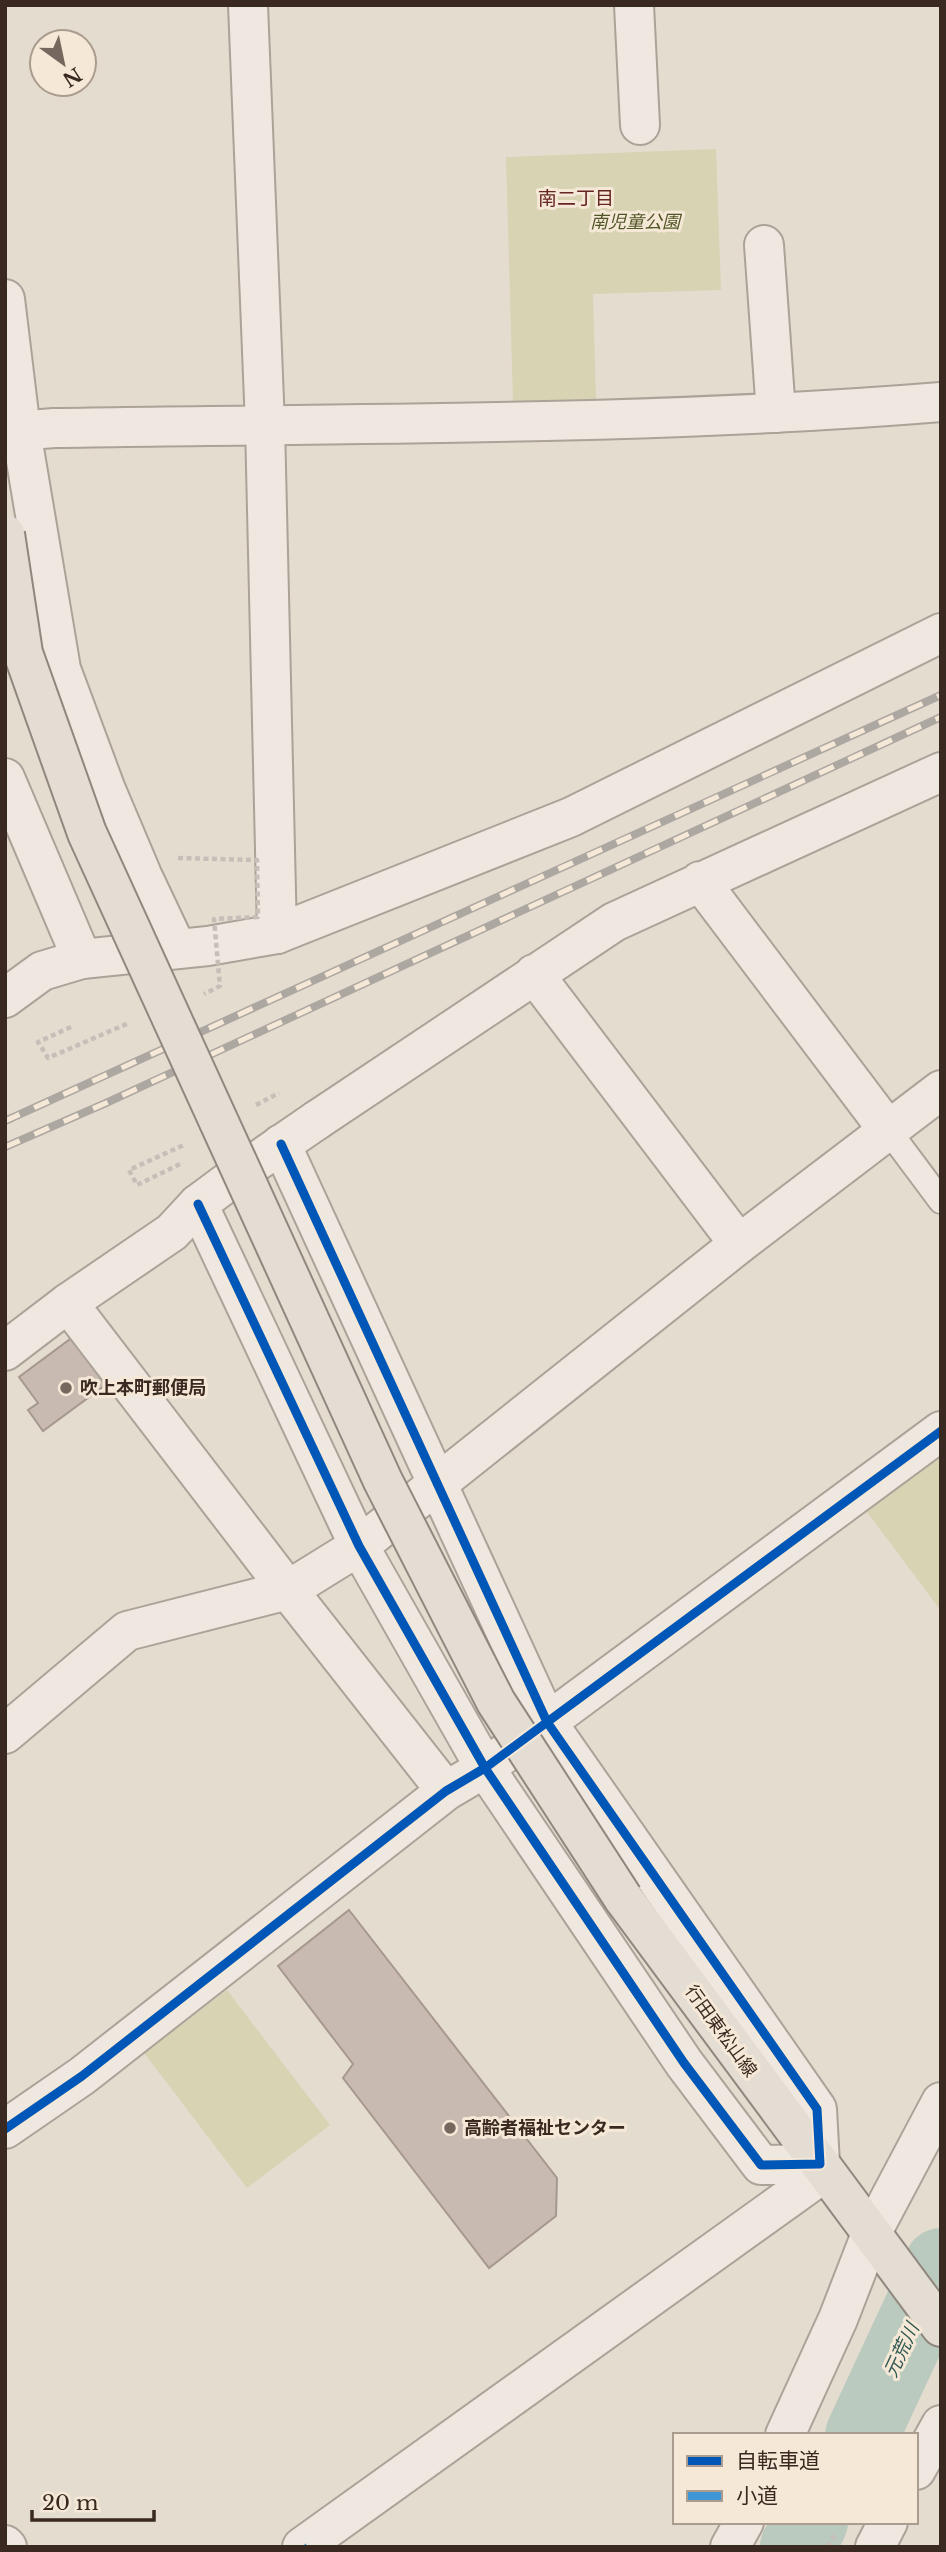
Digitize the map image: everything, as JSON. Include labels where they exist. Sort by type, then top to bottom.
[{"type":"main road","name":"行田東松山線","points":[[5,534],[23,653],[87,833],[383,1481],[496,1702],[623,1898],[941,2327]]},
{"type":"street","points":[[248,5],[265,425],[277,934]]},
{"type":"street","points":[[634,5],[640,125]]},
{"type":"street","points":[[764,245],[776,413]]},
{"type":"street","points":[[5,299],[13,432],[61,669],[106,790],[177,949]]},
{"type":"street","points":[[13,432],[54,428],[537,422],[776,413],[941,402]]},
{"type":"street","points":[[5,998],[42,971],[82,959],[177,949],[277,934],[571,817],[941,633]]},
{"type":"street","points":[[5,1351],[68,1303],[172,1232],[198,1204],[281,1144],[614,922],[941,772]]},
{"type":"street","points":[[5,778],[82,959]]},
{"type":"street","points":[[701,881],[888,1130]]},
{"type":"street","points":[[534,974],[739,1244]]},
{"type":"street","points":[[5,1734],[127,1631],[288,1590],[359,1546],[739,1244],[941,1090]]},
{"type":"street","points":[[281,1144],[547,1722],[817,2109],[822,2168]]},
{"type":"street","points":[[198,1204],[359,1546],[485,1768],[684,2063],[761,2165],[822,2168]]},
{"type":"street","points":[[68,1303],[446,1791]]},
{"type":"street","points":[[5,2129],[82,2076],[446,1791],[485,1768],[941,1431]]},
{"type":"street","points":[[786,2433],[941,2102]]},
{"type":"street","points":[[302,2547],[822,2168]]},
{"type":"street","points":[[918,2466],[941,2425]]},
{"type":"street","points":[[730,2547],[743,2524]]},
{"type":"street","points":[[875,2547],[887,2524]]},
{"type":"lane","points":[[888,1130],[941,1201]]},
{"type":"path","points":[[178,858],[257,860],[258,917],[214,919],[220,986],[200,996]]},
{"type":"path","points":[[71,1027],[38,1042],[48,1058],[136,1020]]},
{"type":"path","points":[[184,1161],[137,1185],[129,1170],[192,1141]]},
{"type":"green space","name":"南児童公園","points":[[716,149],[721,290],[593,294],[596,399],[513,402],[506,157]]},
{"type":"green space","points":[[941,1450],[941,1611],[864,1508]]},
{"type":"green space","points":[[227,1990],[330,2125],[247,2188],[144,2053]]},
{"type":"building","points":[[81,1331],[115,1378],[43,1431],[28,1410],[38,1403],[19,1377]]},
{"type":"building","name":"高齢者福祉センター","points":[[349,1910],[557,2178],[556,2216],[489,2268],[343,2078],[353,2064],[278,1966]]},
{"type":"waterway","name":"元荒川","points":[[863,2433],[941,2265]]},
{"type":"waterway","name":"元荒川","points":[[797,2547],[810,2524]]},
{"type":"railway","points":[[5,1121],[941,695]]},
{"type":"railway","points":[[5,1147],[106,1103],[941,717]]},
{"type":"cycle path","points":[[198,1204],[359,1546],[485,1768],[684,2063],[761,2165],[820,2164],[817,2109],[547,1722],[281,1144]]},
{"type":"cycle path","points":[[5,2129],[82,2076],[446,1791],[485,1768],[941,1431]]},
{"type":"place","name":"吹上本町郵便局","points":[[66,1388]]},
{"type":"place","name":"高齢者福祉センター","points":[[450,2128]]},
{"type":"district","name":"南二丁目","points":[[576,198]]}]
